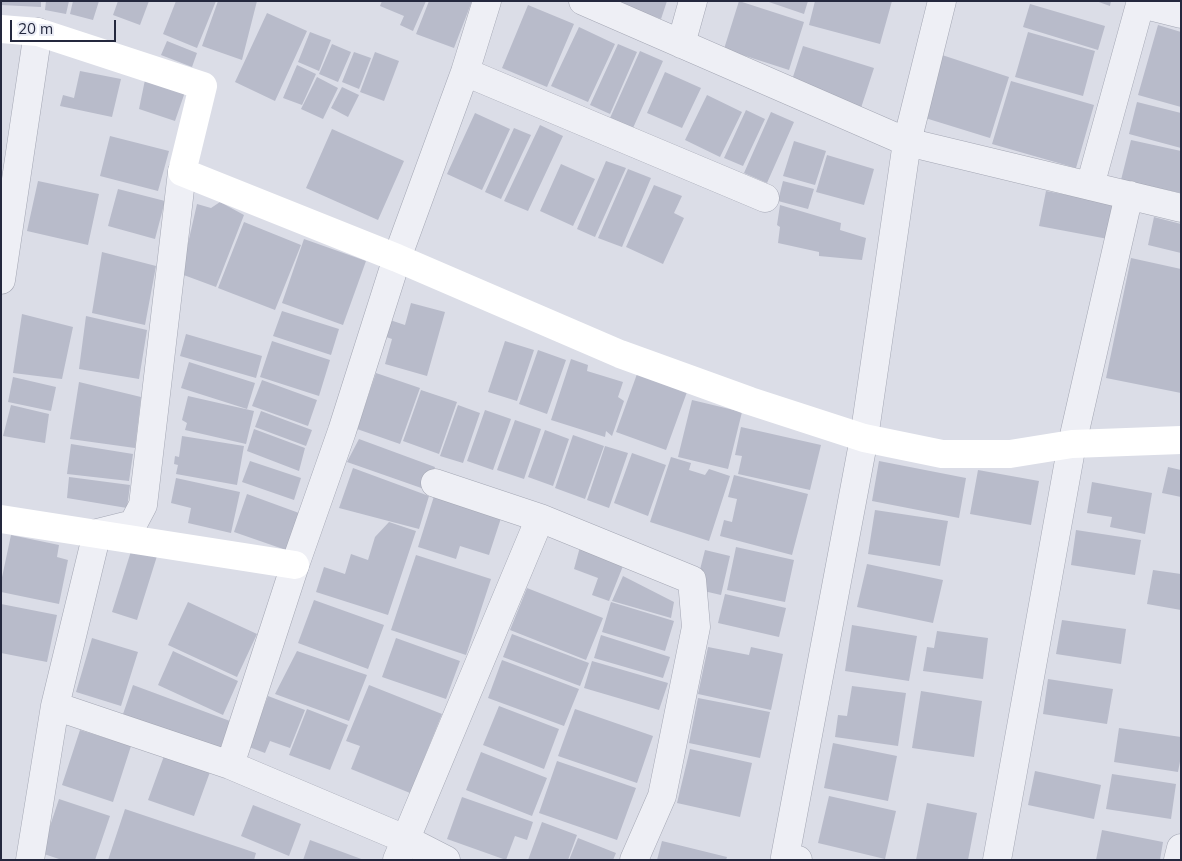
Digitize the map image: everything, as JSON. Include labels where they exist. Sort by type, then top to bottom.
[{"type":"street","points":[[230,765],[295,566],[342,431],[397,258],[465,72],[487,1]]},
{"type":"street","points":[[584,1],[907,142],[1181,208]]},
{"type":"street","points":[[681,44],[693,1]]},
{"type":"street","points":[[798,860],[785,857],[864,438],[907,142],[942,1]]},
{"type":"street","points":[[1090,186],[1141,2],[1181,14]]},
{"type":"street","points":[[1,29],[38,32],[203,86],[182,172],[143,505],[133,524],[97,533]]},
{"type":"street","points":[[1,280],[38,32]]},
{"type":"street","points":[[465,72],[765,198]]},
{"type":"street","points":[[182,172],[397,258],[620,354],[750,401],[864,438],[942,454],[1010,454],[1072,444],[1181,440]]},
{"type":"street","points":[[997,860],[1072,444],[1128,195]]},
{"type":"street","points":[[435,483],[540,518],[692,580],[696,626],[662,796],[634,860]]},
{"type":"street","points":[[400,849],[540,518]]},
{"type":"street","points":[[1,519],[295,566]]},
{"type":"street","points":[[30,860],[55,706],[97,533]]},
{"type":"street","points":[[55,706],[230,765],[400,849],[446,860]]},
{"type":"street","points":[[1178,860],[1181,848]]},
{"type":"building","points":[[1,1],[41,1],[41,7],[1,5]]},
{"type":"building","points":[[46,1],[69,1],[66,14],[45,10]]},
{"type":"building","points":[[73,1],[99,1],[93,20],[70,14]]},
{"type":"building","points":[[118,1],[149,1],[140,25],[113,15]]},
{"type":"building","points":[[176,1],[216,1],[197,48],[163,34]]},
{"type":"building","points":[[218,1],[257,1],[242,60],[202,46]]},
{"type":"building","points":[[382,1],[426,1],[413,31],[400,25],[404,16],[380,6]]},
{"type":"building","points":[[429,1],[472,1],[454,48],[416,34]]},
{"type":"building","points":[[613,1],[667,1],[661,19]]},
{"type":"building","points":[[739,1],[804,22],[789,70],[724,49]]},
{"type":"building","points":[[766,1],[808,1],[804,14]]},
{"type":"building","points":[[815,1],[892,1],[880,44],[809,25]]},
{"type":"building","points":[[1096,1],[1111,1],[1110,6]]},
{"type":"building","points":[[1030,4],[1105,26],[1098,50],[1023,27]]},
{"type":"building","points":[[528,5],[574,24],[547,87],[502,68]]},
{"type":"building","points":[[267,13],[307,31],[275,101],[235,82]]},
{"type":"building","points":[[1158,25],[1181,32],[1181,107],[1138,95]]},
{"type":"building","points":[[579,27],[615,44],[588,102],[551,86]]},
{"type":"building","points":[[310,32],[331,40],[319,71],[298,62]]},
{"type":"building","points":[[1028,32],[1095,51],[1083,96],[1015,77]]},
{"type":"building","points":[[167,41],[197,53],[192,67],[161,55]]},
{"type":"building","points":[[332,44],[351,52],[338,82],[319,74]]},
{"type":"building","points":[[618,44],[637,52],[610,114],[590,105]]},
{"type":"building","points":[[803,46],[874,68],[861,108],[790,86]]},
{"type":"building","points":[[640,51],[663,61],[633,128],[610,118]]},
{"type":"building","points":[[354,52],[371,58],[359,89],[342,82]]},
{"type":"building","points":[[375,52],[399,61],[384,101],[360,92]]},
{"type":"building","points":[[942,55],[1009,77],[990,138],[922,117]]},
{"type":"building","points":[[297,65],[316,74],[302,105],[283,98]]},
{"type":"building","points":[[80,71],[121,79],[112,117],[60,106],[63,95],[74,98]]},
{"type":"building","points":[[665,72],[701,88],[682,128],[647,113]]},
{"type":"building","points":[[146,75],[185,92],[175,121],[139,109]]},
{"type":"building","points":[[317,77],[338,88],[323,119],[301,109]]},
{"type":"building","points":[[1011,81],[1094,105],[1076,168],[992,144]]},
{"type":"building","points":[[342,87],[359,95],[348,117],[331,108]]},
{"type":"building","points":[[707,95],[742,112],[720,157],[685,140]]},
{"type":"building","points":[[1137,102],[1181,113],[1181,148],[1129,134]]},
{"type":"building","points":[[746,110],[765,119],[743,166],[724,158]]},
{"type":"building","points":[[771,112],[794,122],[767,183],[744,173]]},
{"type":"building","points":[[475,113],[510,129],[482,190],[447,174]]},
{"type":"building","points":[[540,125],[563,136],[528,211],[504,201]]},
{"type":"building","points":[[514,128],[531,135],[501,199],[485,192]]},
{"type":"building","points":[[332,129],[404,161],[378,220],[306,188]]},
{"type":"building","points":[[110,136],[169,151],[158,191],[100,176]]},
{"type":"building","points":[[1131,140],[1181,151],[1181,193],[1121,180]]},
{"type":"building","points":[[794,141],[826,151],[815,185],[783,176]]},
{"type":"building","points":[[827,155],[874,169],[864,205],[816,192]]},
{"type":"building","points":[[606,161],[626,168],[595,237],[577,229]]},
{"type":"building","points":[[561,164],[595,179],[573,226],[540,211]]},
{"type":"building","points":[[628,169],[651,178],[622,247],[598,238]]},
{"type":"building","points":[[38,181],[99,194],[88,245],[27,231]]},
{"type":"building","points":[[783,181],[814,189],[808,209],[778,201]]},
{"type":"building","points":[[654,185],[682,196],[674,213],[684,218],[663,264],[626,247]]},
{"type":"building","points":[[118,189],[165,201],[155,239],[108,226]]},
{"type":"building","points":[[1046,191],[1115,204],[1108,239],[1039,226]]},
{"type":"building","points":[[220,202],[244,215],[216,287],[181,274],[197,204],[211,208]]},
{"type":"building","points":[[780,205],[841,223],[840,230],[866,238],[862,260],[819,256],[819,252],[778,243],[780,227],[777,225]]},
{"type":"building","points":[[1154,217],[1181,224],[1181,253],[1148,245]]},
{"type":"building","points":[[244,222],[301,245],[275,310],[218,288]]},
{"type":"building","points":[[304,239],[366,261],[343,325],[282,303]]},
{"type":"building","points":[[102,252],[156,266],[145,325],[92,313]]},
{"type":"building","points":[[1131,258],[1181,269],[1181,393],[1106,378]]},
{"type":"building","points":[[411,303],[445,312],[427,376],[385,364],[392,339],[386,337],[390,320],[405,325]]},
{"type":"building","points":[[282,311],[339,329],[331,355],[273,336]]},
{"type":"building","points":[[22,314],[73,327],[62,379],[13,373]]},
{"type":"building","points":[[86,316],[147,330],[139,379],[79,369]]},
{"type":"building","points":[[186,334],[262,356],[256,378],[180,356]]},
{"type":"building","points":[[272,341],[330,360],[319,396],[260,377]]},
{"type":"building","points":[[505,341],[534,350],[517,401],[488,392]]},
{"type":"building","points":[[538,350],[566,360],[547,414],[519,404]]},
{"type":"building","points":[[571,359],[588,365],[587,371],[623,382],[618,397],[624,401],[612,436],[606,431],[605,437],[551,420]]},
{"type":"building","points":[[189,362],[255,383],[247,409],[181,388]]},
{"type":"building","points":[[376,373],[420,388],[400,444],[357,429]]},
{"type":"building","points":[[637,374],[687,392],[666,450],[616,432]]},
{"type":"building","points":[[13,377],[56,387],[51,411],[8,402]]},
{"type":"building","points":[[262,380],[317,400],[308,426],[252,406]]},
{"type":"building","points":[[79,382],[141,397],[135,448],[70,439]]},
{"type":"building","points":[[421,390],[457,402],[439,454],[403,441]]},
{"type":"building","points":[[188,396],[254,411],[246,444],[185,430],[187,423],[182,420]]},
{"type":"building","points":[[692,400],[742,412],[728,469],[678,457]]},
{"type":"building","points":[[11,405],[49,414],[45,443],[3,436]]},
{"type":"building","points":[[458,405],[480,413],[463,463],[440,456]]},
{"type":"building","points":[[485,410],[511,419],[493,470],[467,461]]},
{"type":"building","points":[[261,411],[312,430],[306,446],[255,427]]},
{"type":"building","points":[[515,420],[541,429],[524,479],[497,470]]},
{"type":"building","points":[[741,427],[821,445],[810,490],[738,474],[742,456],[735,455]]},
{"type":"building","points":[[254,429],[305,448],[299,471],[247,451]]},
{"type":"building","points":[[545,430],[569,439],[553,486],[528,477]]},
{"type":"building","points":[[573,435],[604,446],[585,499],[555,488]]},
{"type":"building","points":[[182,436],[244,446],[237,485],[176,474],[178,465],[174,464],[175,456],[179,457]]},
{"type":"building","points":[[359,439],[435,467],[427,490],[347,462]]},
{"type":"building","points":[[71,444],[133,454],[129,481],[67,474]]},
{"type":"building","points":[[605,446],[628,453],[609,508],[587,500]]},
{"type":"building","points":[[632,453],[666,465],[648,516],[614,503]]},
{"type":"building","points":[[671,457],[691,463],[689,470],[705,475],[709,469],[730,476],[709,541],[650,522]]},
{"type":"building","points":[[250,461],[301,478],[294,500],[242,482]]},
{"type":"building","points":[[879,461],[966,478],[959,518],[872,501]]},
{"type":"building","points":[[1168,467],[1181,470],[1181,497],[1162,493]]},
{"type":"building","points":[[353,468],[429,496],[419,529],[339,508]]},
{"type":"building","points":[[978,470],[1039,481],[1031,525],[970,514]]},
{"type":"building","points":[[734,475],[808,494],[792,555],[720,536],[724,520],[732,522],[737,499],[728,497]]},
{"type":"building","points":[[69,477],[130,485],[127,508],[67,498]]},
{"type":"building","points":[[176,478],[240,492],[231,533],[188,523],[191,508],[171,503]]},
{"type":"building","points":[[1092,482],[1152,493],[1145,534],[1110,527],[1112,517],[1087,513]]},
{"type":"building","points":[[435,493],[502,515],[489,555],[460,546],[456,559],[418,547]]},
{"type":"building","points":[[247,494],[299,513],[286,550],[234,532]]},
{"type":"building","points":[[875,510],[948,521],[940,566],[868,554]]},
{"type":"building","points":[[389,522],[416,531],[388,615],[316,592],[324,567],[345,574],[351,554],[368,560],[375,537]]},
{"type":"building","points":[[1076,530],[1141,540],[1135,575],[1071,565]]},
{"type":"building","points":[[11,535],[59,545],[57,557],[68,560],[59,604],[1,592],[1,582]]},
{"type":"building","points":[[580,547],[623,566],[609,601],[592,595],[598,578],[574,569]]},
{"type":"building","points":[[736,547],[794,560],[785,602],[727,590]]},
{"type":"building","points":[[132,548],[157,556],[137,620],[112,612]]},
{"type":"building","points":[[705,550],[730,556],[721,595],[695,589]]},
{"type":"building","points":[[416,555],[491,579],[466,655],[391,630]]},
{"type":"building","points":[[867,564],[943,580],[933,623],[857,607]]},
{"type":"building","points":[[1153,570],[1181,574],[1181,610],[1147,604]]},
{"type":"building","points":[[623,576],[674,602],[671,618],[612,601]]},
{"type":"building","points":[[527,588],[603,618],[586,660],[510,630]]},
{"type":"building","points":[[725,594],[786,608],[779,637],[718,623]]},
{"type":"building","points":[[314,600],[384,625],[368,669],[298,643]]},
{"type":"building","points":[[188,602],[257,634],[237,677],[168,645]]},
{"type":"building","points":[[611,602],[674,621],[665,651],[602,632]]},
{"type":"building","points":[[1,604],[57,615],[47,662],[1,653]]},
{"type":"building","points":[[1062,620],[1126,629],[1121,664],[1056,654]]},
{"type":"building","points":[[852,625],[917,636],[909,681],[845,671]]},
{"type":"building","points":[[937,631],[988,638],[983,679],[923,671],[927,647],[934,648]]},
{"type":"building","points":[[512,634],[589,663],[580,686],[503,657]]},
{"type":"building","points":[[601,635],[670,657],[663,678],[594,658]]},
{"type":"building","points":[[92,638],[138,652],[121,706],[76,692]]},
{"type":"building","points":[[396,638],[460,661],[446,699],[382,677]]},
{"type":"building","points":[[708,647],[749,655],[751,647],[783,654],[771,710],[698,694]]},
{"type":"building","points":[[173,651],[238,681],[223,715],[158,685]]},
{"type":"building","points":[[297,651],[367,675],[349,721],[275,694]]},
{"type":"building","points":[[502,660],[579,689],[564,726],[488,698]]},
{"type":"building","points":[[592,661],[668,683],[659,710],[584,688]]},
{"type":"building","points":[[1048,679],[1113,689],[1107,724],[1043,714]]},
{"type":"building","points":[[133,685],[230,721],[220,749],[123,714]]},
{"type":"building","points":[[369,685],[442,714],[410,793],[351,769],[360,746],[346,741]]},
{"type":"building","points":[[852,686],[906,693],[898,746],[835,737],[838,715],[847,716]]},
{"type":"building","points":[[921,691],[982,701],[974,757],[912,748]]},
{"type":"building","points":[[268,696],[305,710],[290,748],[270,741],[265,753],[249,747]]},
{"type":"building","points":[[698,698],[770,712],[760,758],[689,743]]},
{"type":"building","points":[[499,706],[559,729],[544,769],[483,745]]},
{"type":"building","points":[[307,709],[348,725],[330,770],[289,755]]},
{"type":"building","points":[[575,709],[653,736],[637,783],[558,756]]},
{"type":"building","points":[[1119,728],[1181,737],[1181,756],[1178,772],[1114,762]]},
{"type":"building","points":[[80,730],[131,746],[113,802],[62,785]]},
{"type":"building","points":[[833,743],[897,756],[888,801],[824,788]]},
{"type":"building","points":[[690,749],[752,763],[740,817],[677,803]]},
{"type":"building","points":[[481,752],[547,778],[532,816],[466,790]]},
{"type":"building","points":[[164,756],[210,772],[194,816],[148,800]]},
{"type":"building","points":[[557,761],[636,788],[617,840],[539,813]]},
{"type":"building","points":[[1035,771],[1101,785],[1094,819],[1028,805]]},
{"type":"building","points":[[1112,774],[1176,784],[1171,819],[1106,809]]},
{"type":"building","points":[[829,796],[896,811],[885,859],[818,843]]},
{"type":"building","points":[[462,797],[533,822],[527,840],[515,836],[506,860],[447,839]]},
{"type":"building","points":[[59,799],[110,816],[95,860],[62,860],[41,853]]},
{"type":"building","points":[[927,803],[977,813],[968,860],[916,860]]},
{"type":"building","points":[[253,805],[301,824],[289,856],[241,836]]},
{"type":"building","points":[[125,809],[256,853],[254,860],[108,860]]},
{"type":"building","points":[[542,822],[577,835],[568,860],[528,860]]},
{"type":"building","points":[[1102,830],[1163,842],[1160,860],[1096,860]]},
{"type":"building","points":[[578,838],[616,853],[613,860],[569,860]]},
{"type":"building","points":[[310,840],[364,860],[303,860]]},
{"type":"building","points":[[662,841],[727,857],[726,860],[657,860]]}]
